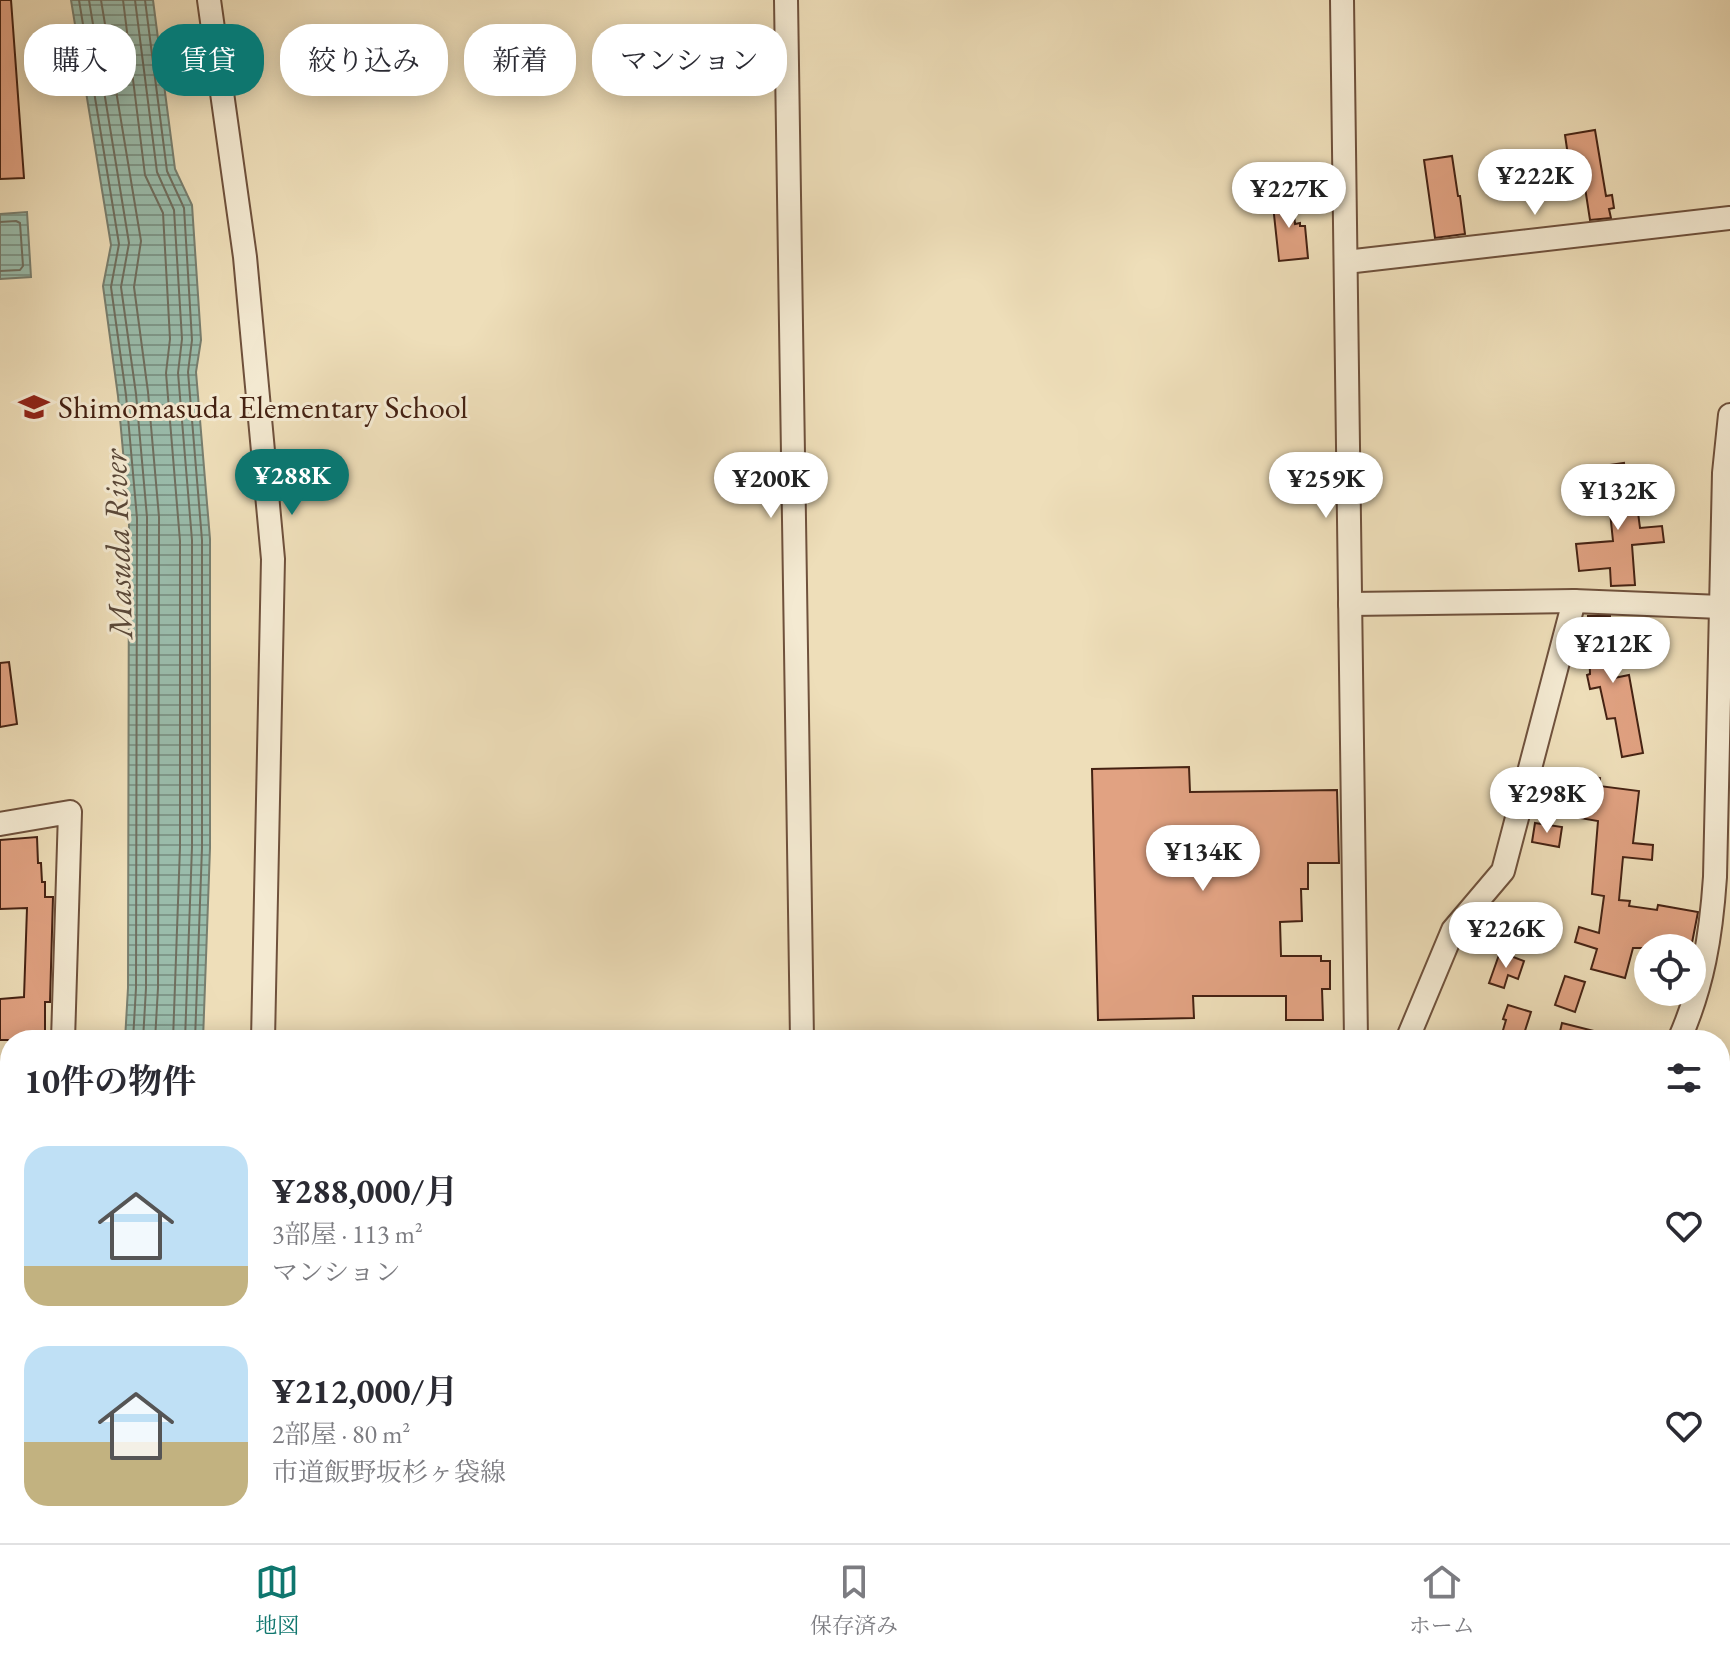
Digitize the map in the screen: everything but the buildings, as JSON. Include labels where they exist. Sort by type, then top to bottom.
[{"type":"street","points":[[209,0],[245,257],[273,559],[263,1030]]},
{"type":"street","points":[[786,0],[802,1030]]},
{"type":"street","points":[[1342,0],[1356,1030]]},
{"type":"street","points":[[1346,262],[1730,218]]},
{"type":"street","points":[[1684,1030],[1705,965],[1712,926],[1724,473],[1730,415]]},
{"type":"street","points":[[1350,604],[1574,601],[1721,607]]},
{"type":"street","points":[[1411,1030],[1453,930],[1503,871],[1574,601]]},
{"type":"street","points":[[0,824],[70,812],[63,1030]]},
{"type":"water","points":[[71,0],[153,0],[156,24],[152,24],[152,96],[165,96],[175,169],[192,205],[201,340],[196,372],[210,539],[210,848],[203,1030],[126,1030],[129,518],[118,396],[103,286],[111,245],[87,96],[136,96],[136,24],[75,24]]},
{"type":"water","points":[[27,212],[31,277],[0,279],[0,214]]},
{"type":"place","name":"Shimomasuda Elementary School","points":[[34,407]]},
{"type":"water label","name":"Masuda River","points":[[117,544]]}]
